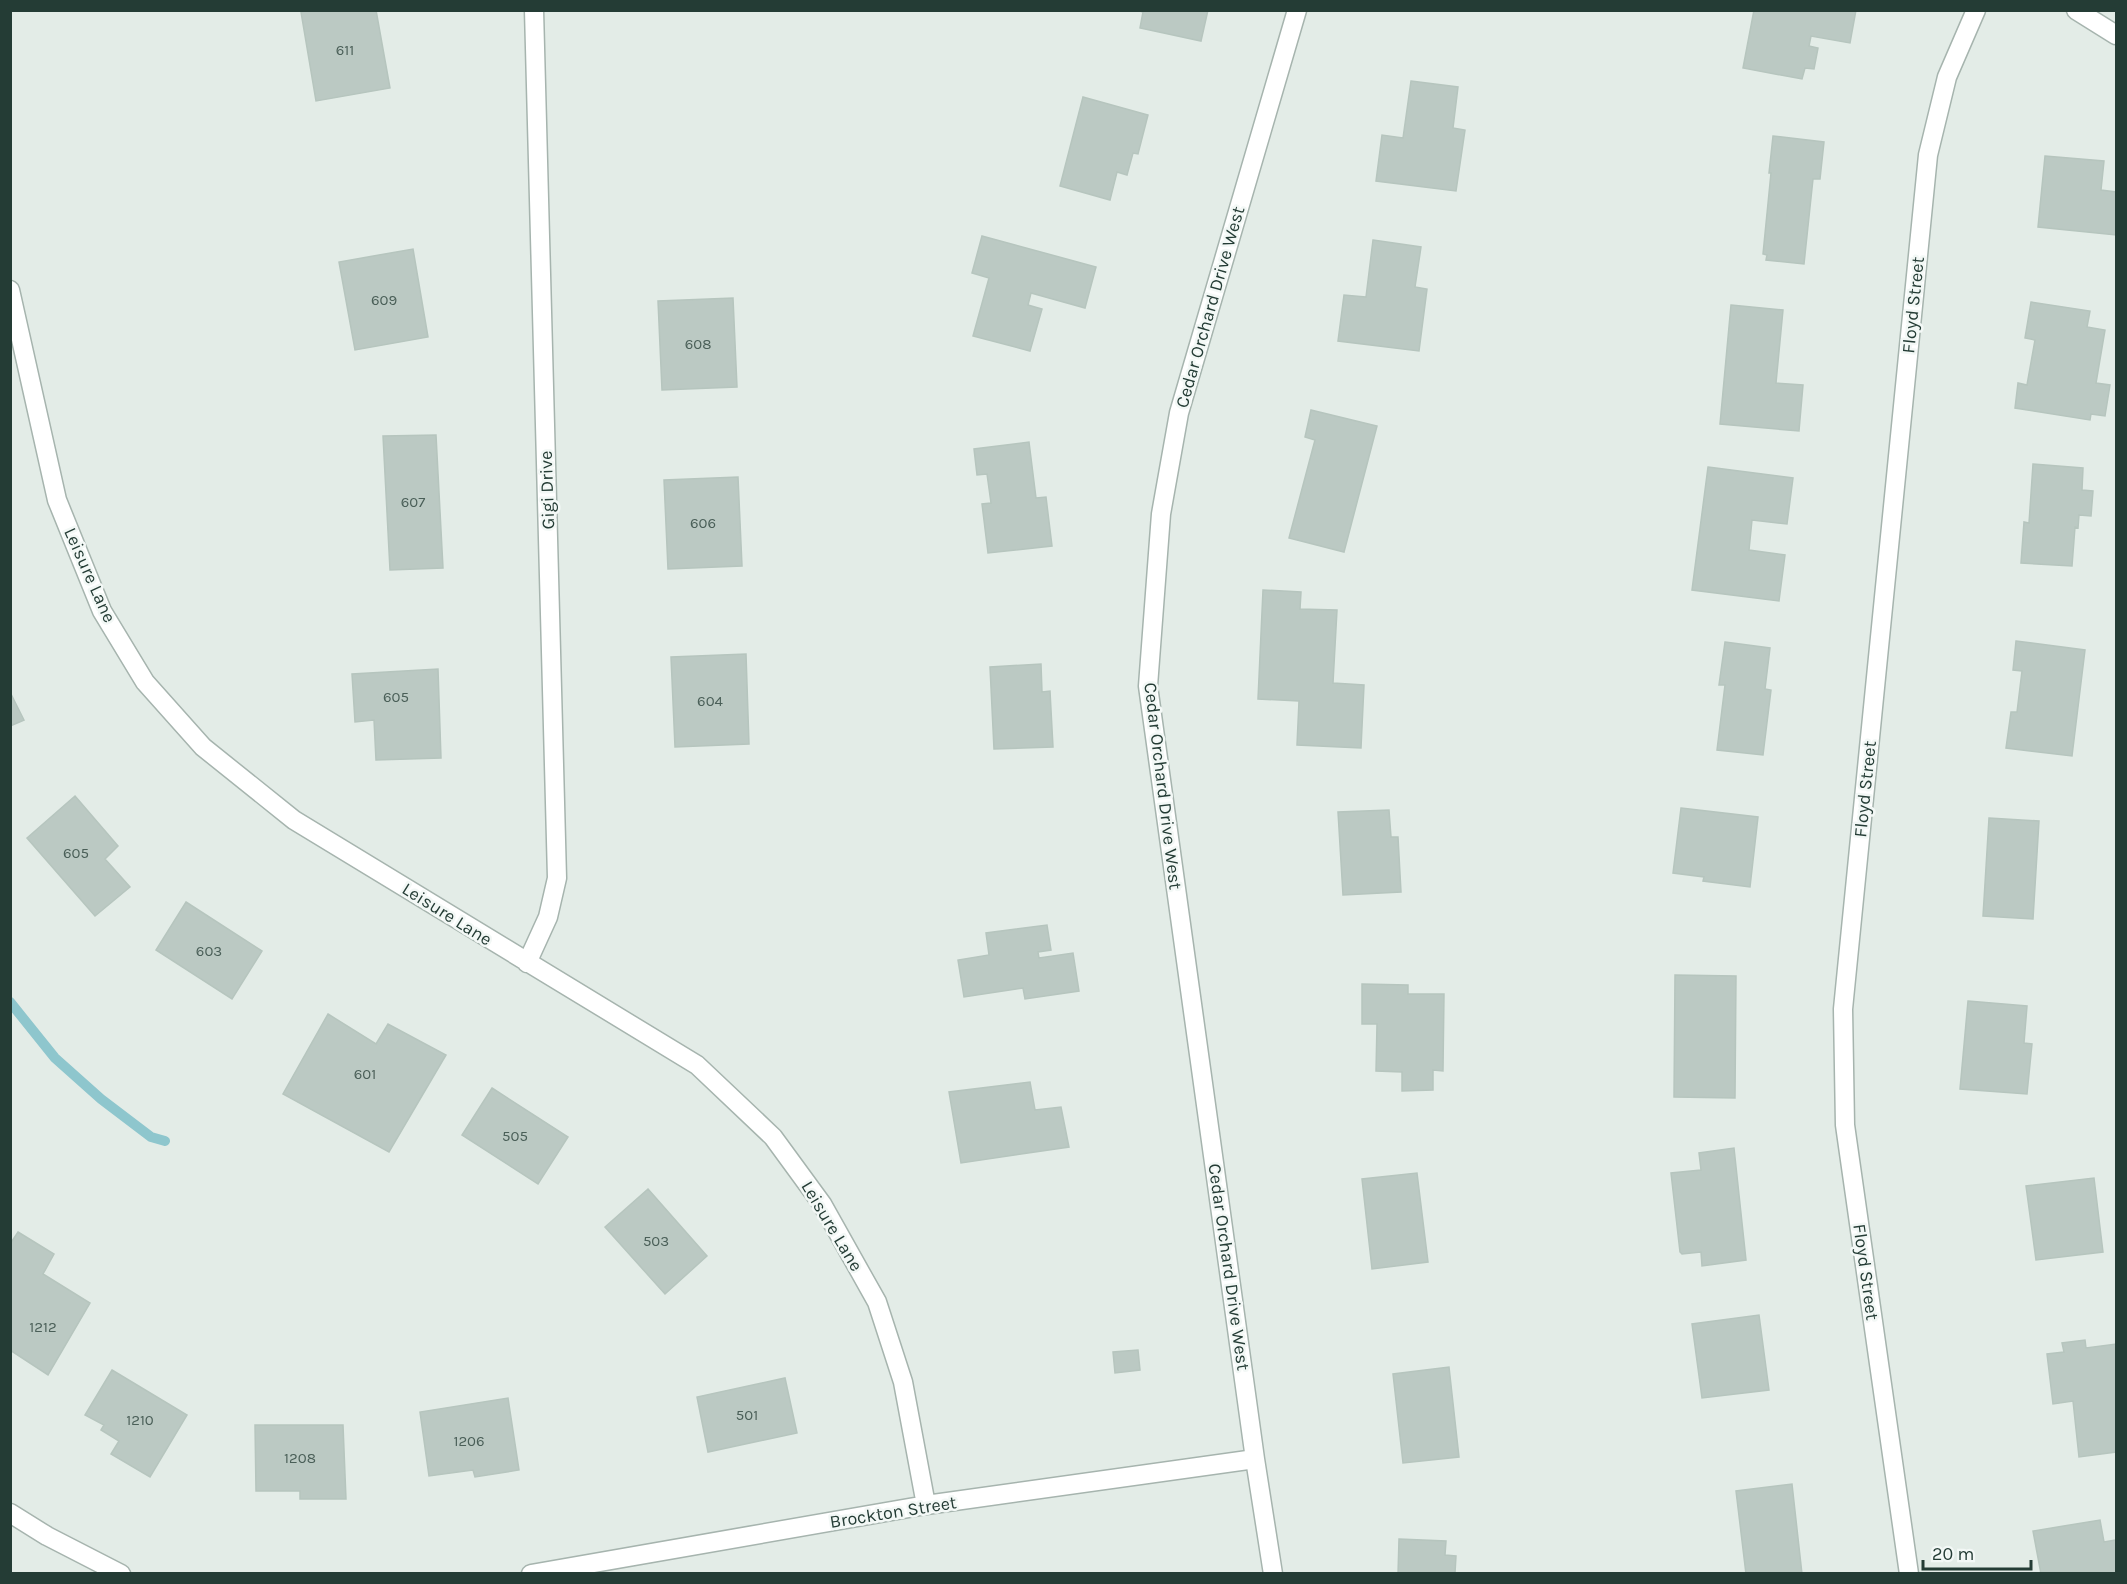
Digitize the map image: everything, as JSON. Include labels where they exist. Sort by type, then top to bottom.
[{"type":"street","name":"Gigi Drive","points":[[527,963],[548,917],[557,878],[534,10]]},
{"type":"street","name":"Cedar Orchard Drive West","points":[[1273,1574],[1148,686],[1161,514],[1179,413],[1298,10]]},
{"type":"street","name":"Floyd Street","points":[[1909,1574],[1845,1125],[1843,1009],[1928,155],[1947,77],[1976,10]]},
{"type":"street","points":[[2076,10],[2116,35]]},
{"type":"street","name":"Leisure Lane","points":[[10,290],[57,500],[102,611],[145,682],[203,747],[294,820],[697,1065],[773,1137],[822,1204],[877,1302],[903,1382],[926,1505]]},
{"type":"street","name":"Brockton Street","points":[[531,1574],[926,1505],[1255,1459]]},
{"type":"street","points":[[10,1514],[121,1574]]},
{"type":"building","points":[[376,10],[390,88],[316,101],[301,12]]},
{"type":"building","points":[[1136,10],[1208,10],[1201,41],[1140,28],[1143,12]]},
{"type":"building","points":[[1754,10],[1856,10],[1850,43],[1811,36],[1809,46],[1818,48],[1814,69],[1805,68],[1802,79],[1743,68]]},
{"type":"building","points":[[1411,81],[1458,87],[1453,128],[1465,130],[1456,191],[1376,181],[1382,135],[1403,138]]},
{"type":"building","points":[[1083,97],[1148,115],[1138,154],[1133,153],[1127,175],[1117,172],[1110,200],[1060,186]]},
{"type":"building","points":[[1773,136],[1824,142],[1820,179],[1813,179],[1804,264],[1766,260],[1767,255],[1763,254]]},
{"type":"building","points":[[2045,156],[2104,161],[2101,190],[2116,192],[2116,235],[2038,227]]},
{"type":"building","points":[[982,236],[1096,267],[1085,308],[1031,293],[1028,305],[1042,309],[1030,351],[973,336],[989,278],[972,273]]},
{"type":"building","points":[[1373,240],[1421,247],[1415,287],[1427,289],[1419,351],[1338,341],[1344,295],[1366,297]]},
{"type":"building","points":[[413,249],[428,337],[355,350],[339,262]]},
{"type":"building","points":[[733,298],[737,387],[662,390],[658,301]]},
{"type":"building","points":[[2031,302],[2090,311],[2087,327],[2105,330],[2096,383],[2110,385],[2105,416],[2091,414],[2090,420],[2015,408],[2018,383],[2027,385],[2035,340],[2025,338]]},
{"type":"building","points":[[1731,305],[1783,310],[1776,383],[1803,385],[1799,431],[1720,424]]},
{"type":"building","points":[[1311,410],[1377,426],[1344,552],[1289,538],[1315,440],[1305,437]]},
{"type":"building","points":[[436,435],[443,568],[390,570],[383,436]]},
{"type":"building","points":[[1029,442],[1036,498],[1046,497],[1052,546],[988,553],[982,504],[991,503],[987,474],[977,475],[974,449]]},
{"type":"building","points":[[2033,464],[2083,468],[2082,490],[2093,491],[2091,516],[2079,515],[2078,528],[2075,527],[2072,566],[2021,563],[2024,522],[2029,523]]},
{"type":"building","points":[[1708,467],[1793,478],[1787,524],[1752,520],[1749,550],[1785,555],[1779,601],[1692,590]]},
{"type":"building","points":[[738,477],[742,566],[668,569],[664,480]]},
{"type":"building","points":[[1263,590],[1301,592],[1300,609],[1337,610],[1333,683],[1364,685],[1361,748],[1297,745],[1299,701],[1258,699]]},
{"type":"building","points":[[2016,641],[2085,650],[2072,756],[2006,748],[2011,712],[2017,712],[2022,671],[2013,670]]},
{"type":"building","points":[[1725,642],[1770,648],[1765,689],[1771,690],[1763,755],[1717,750],[1725,685],[1719,685]]},
{"type":"building","points":[[746,654],[749,744],[675,747],[671,657]]},
{"type":"building","points":[[1041,664],[1042,692],[1050,691],[1053,747],[994,749],[990,667]]},
{"type":"building","points":[[438,669],[441,758],[376,760],[374,720],[355,722],[352,674]]},
{"type":"building","points":[[10,692],[24,720],[10,726]]},
{"type":"building","points":[[75,796],[118,846],[105,859],[130,887],[95,916],[27,838]]},
{"type":"building","points":[[1681,808],[1758,817],[1750,887],[1703,881],[1704,877],[1673,873]]},
{"type":"building","points":[[1389,810],[1391,837],[1398,837],[1401,892],[1343,895],[1338,812]]},
{"type":"building","points":[[1989,818],[2039,821],[2033,919],[1983,916]]},
{"type":"building","points":[[186,902],[262,951],[232,999],[156,950]]},
{"type":"building","points":[[1047,925],[1051,950],[1038,952],[1039,958],[1073,953],[1079,991],[1025,999],[1023,988],[964,997],[958,960],[989,955],[986,933]]},
{"type":"building","points":[[1675,975],[1736,976],[1735,1098],[1674,1097]]},
{"type":"building","points":[[1362,984],[1408,985],[1408,994],[1444,994],[1443,1071],[1433,1070],[1433,1090],[1402,1091],[1402,1072],[1376,1071],[1377,1024],[1362,1024]]},
{"type":"building","points":[[1968,1001],[2027,1006],[2024,1043],[2032,1044],[2027,1094],[1960,1089]]},
{"type":"building","points":[[328,1014],[376,1044],[388,1024],[446,1055],[389,1152],[283,1094]]},
{"type":"building","points":[[1030,1082],[1035,1110],[1061,1107],[1069,1147],[961,1163],[949,1092]]},
{"type":"building","points":[[492,1088],[568,1137],[538,1184],[462,1135]]},
{"type":"building","points":[[1734,1148],[1746,1260],[1702,1266],[1701,1252],[1682,1254],[1680,1252],[1671,1173],[1701,1170],[1699,1153]]},
{"type":"building","points":[[1417,1173],[1428,1262],[1372,1269],[1362,1179]]},
{"type":"building","points":[[2094,1178],[2103,1252],[2036,1260],[2026,1186]]},
{"type":"building","points":[[648,1189],[707,1256],[665,1294],[605,1227]]},
{"type":"building","points":[[18,1232],[54,1254],[43,1274],[90,1303],[48,1375],[10,1350],[10,1244]]},
{"type":"building","points":[[1759,1315],[1769,1390],[1702,1398],[1692,1324]]},
{"type":"building","points":[[2085,1340],[2086,1348],[2116,1344],[2116,1452],[2079,1457],[2073,1401],[2053,1404],[2047,1354],[2064,1352],[2062,1343]]},
{"type":"building","points":[[1138,1350],[1140,1370],[1115,1373],[1113,1352]]},
{"type":"building","points":[[1449,1367],[1459,1457],[1403,1463],[1393,1374]]},
{"type":"building","points":[[112,1370],[187,1415],[150,1477],[111,1454],[119,1441],[101,1430],[104,1425],[85,1415]]},
{"type":"building","points":[[785,1378],[797,1433],[708,1452],[697,1397]]},
{"type":"building","points":[[508,1398],[519,1470],[475,1477],[473,1470],[429,1476],[420,1412]]},
{"type":"building","points":[[255,1425],[343,1425],[346,1499],[300,1499],[300,1491],[256,1491]]},
{"type":"building","points":[[1792,1484],[1802,1574],[1746,1574],[1736,1491]]},
{"type":"building","points":[[2100,1520],[2104,1542],[2116,1540],[2116,1573],[2041,1574],[2033,1531]]},
{"type":"building","points":[[1399,1539],[1446,1541],[1445,1555],[1456,1556],[1455,1573],[1461,1574],[1398,1574]]},
{"type":"waterway","points":[[10,1002],[55,1058],[101,1099],[151,1137],[165,1141]]}]
